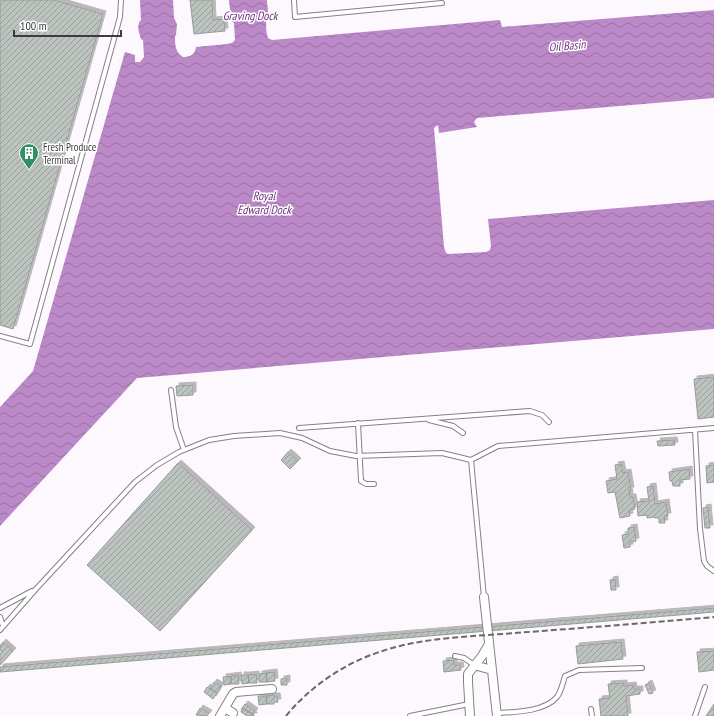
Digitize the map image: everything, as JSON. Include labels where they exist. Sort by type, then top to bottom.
[{"type":"street","points":[[484,597],[496,714]]},
{"type":"street","points":[[470,716],[468,677],[488,644]]},
{"type":"street","points":[[474,665],[492,670]]},
{"type":"street","points":[[220,716],[233,694],[236,692],[272,689]]},
{"type":"street","points":[[225,708],[233,713]]},
{"type":"lane","points":[[0,336],[30,344],[120,17],[121,0]]},
{"type":"lane","points":[[294,0],[295,17],[442,3]]},
{"type":"lane","points":[[171,390],[176,427],[184,450]]},
{"type":"lane","points":[[299,428],[530,411],[542,415],[549,422]]},
{"type":"lane","points":[[425,419],[453,426],[463,433]]},
{"type":"lane","points":[[358,423],[361,481],[366,484],[374,484]]},
{"type":"lane","points":[[2,628],[135,482],[157,465],[184,450],[209,440],[234,436],[280,433],[302,438],[330,451],[360,456],[442,452],[471,460],[498,446],[714,428]]},
{"type":"lane","points":[[695,430],[700,529],[704,561],[707,566],[714,571]]},
{"type":"lane","points":[[471,460],[484,597]]},
{"type":"lane","points":[[0,608],[36,589]]},
{"type":"lane","points":[[0,618],[2,628]]},
{"type":"lane","points":[[455,656],[464,658],[474,665]]},
{"type":"lane","points":[[496,714],[544,706],[557,697],[565,676],[579,670],[642,668]]},
{"type":"lane","points":[[695,716],[705,687]]},
{"type":"lane","points":[[410,716],[469,704]]},
{"type":"lane","points":[[591,709],[592,716]]},
{"type":"water","name":"Royal Edward Dock","points":[[140,0],[173,0],[174,18],[177,24],[175,45],[178,53],[183,57],[192,55],[195,52],[196,47],[227,44],[232,43],[235,40],[234,23],[231,20],[229,0],[267,0],[268,13],[266,31],[268,38],[272,40],[500,20],[502,27],[714,10],[714,98],[477,118],[474,122],[477,127],[439,133],[438,125],[434,128],[444,247],[446,253],[448,254],[486,252],[490,250],[491,246],[488,219],[714,200],[714,329],[137,378],[0,526],[0,407],[33,371],[125,52],[135,55],[135,62],[140,62],[144,57],[143,40],[141,39],[138,29],[139,22],[141,20]]},
{"type":"building","name":"Fresh Produce Terminal","points":[[0,0],[54,0],[103,14],[13,329],[0,325]]},
{"type":"building","points":[[190,0],[212,0],[213,20],[224,19],[225,31],[194,34]]},
{"type":"building","points":[[714,377],[714,417],[698,419],[694,379]]},
{"type":"building","points":[[193,385],[193,395],[177,396],[176,386]]},
{"type":"building","points":[[674,440],[675,445],[658,446],[657,441]]},
{"type":"building","points":[[288,452],[298,461],[290,469],[281,460]]},
{"type":"building","points":[[178,463],[252,530],[160,631],[87,565]]},
{"type":"building","points":[[621,464],[623,473],[628,472],[631,490],[629,490],[630,497],[633,497],[635,509],[629,510],[630,516],[620,518],[615,492],[608,493],[606,481],[617,479],[615,465]]},
{"type":"building","points":[[714,465],[714,482],[707,483],[706,466]]},
{"type":"building","points":[[689,469],[690,479],[680,480],[680,486],[673,486],[672,481],[670,481],[669,472]]},
{"type":"building","points":[[653,486],[655,504],[666,502],[668,516],[664,516],[665,523],[659,523],[659,518],[647,518],[647,515],[638,516],[637,502],[649,501],[647,487]]},
{"type":"building","points":[[708,507],[710,528],[705,528],[703,508]]},
{"type":"building","points":[[634,527],[636,541],[630,542],[630,547],[624,548],[622,535],[628,534],[628,528]]},
{"type":"building","points":[[615,579],[616,590],[611,590],[610,580]]},
{"type":"building","points":[[714,608],[714,612],[0,672],[0,667]]},
{"type":"building","points":[[3,642],[13,651],[0,665],[0,654],[2,651],[0,650],[0,646]]},
{"type":"building","points":[[621,642],[623,659],[578,664],[576,646]]},
{"type":"building","points":[[714,651],[714,670],[699,672],[697,652]]},
{"type":"building","points":[[454,660],[454,665],[460,665],[461,670],[444,672],[443,661]]},
{"type":"building","points":[[274,672],[275,681],[267,682],[266,673]]},
{"type":"building","points":[[266,673],[267,682],[259,682],[259,674]]},
{"type":"building","points":[[256,674],[257,683],[249,683],[248,675]]},
{"type":"building","points":[[238,675],[239,684],[231,684],[231,676]]},
{"type":"building","points":[[241,675],[248,675],[249,683],[242,684]]},
{"type":"building","points":[[231,676],[231,684],[224,685],[223,677]]},
{"type":"building","points":[[287,678],[287,685],[281,685],[281,679]]},
{"type":"building","points":[[214,682],[221,686],[217,693],[210,688]]},
{"type":"building","points":[[624,683],[624,686],[633,685],[634,689],[640,689],[640,694],[626,696],[628,716],[601,716],[599,699],[610,698],[608,684]]},
{"type":"building","points":[[649,683],[653,693],[649,694],[645,685]]},
{"type":"building","points":[[207,687],[217,693],[213,699],[204,692]]},
{"type":"building","points":[[258,696],[266,696],[267,704],[259,705]]},
{"type":"building","points":[[266,696],[277,696],[278,702],[274,702],[274,704],[267,704]]},
{"type":"building","points":[[245,704],[255,711],[253,714],[242,708]]},
{"type":"building","points":[[714,704],[714,716],[706,716]]},
{"type":"building","points":[[200,708],[209,713],[207,716],[196,715]]},
{"type":"building","points":[[242,708],[254,716],[247,716],[241,712]]},
{"type":"railway","points":[[286,716],[314,688],[336,672],[359,660],[388,649],[424,641],[460,637],[714,617]]},
{"type":"place","name":"Fresh Produce Terminal","points":[[29,170]]},
{"type":"water label","name":"Graving Dock","points":[[250,16]]},
{"type":"water label","name":"Oil Basin","points":[[567,46]]}]
